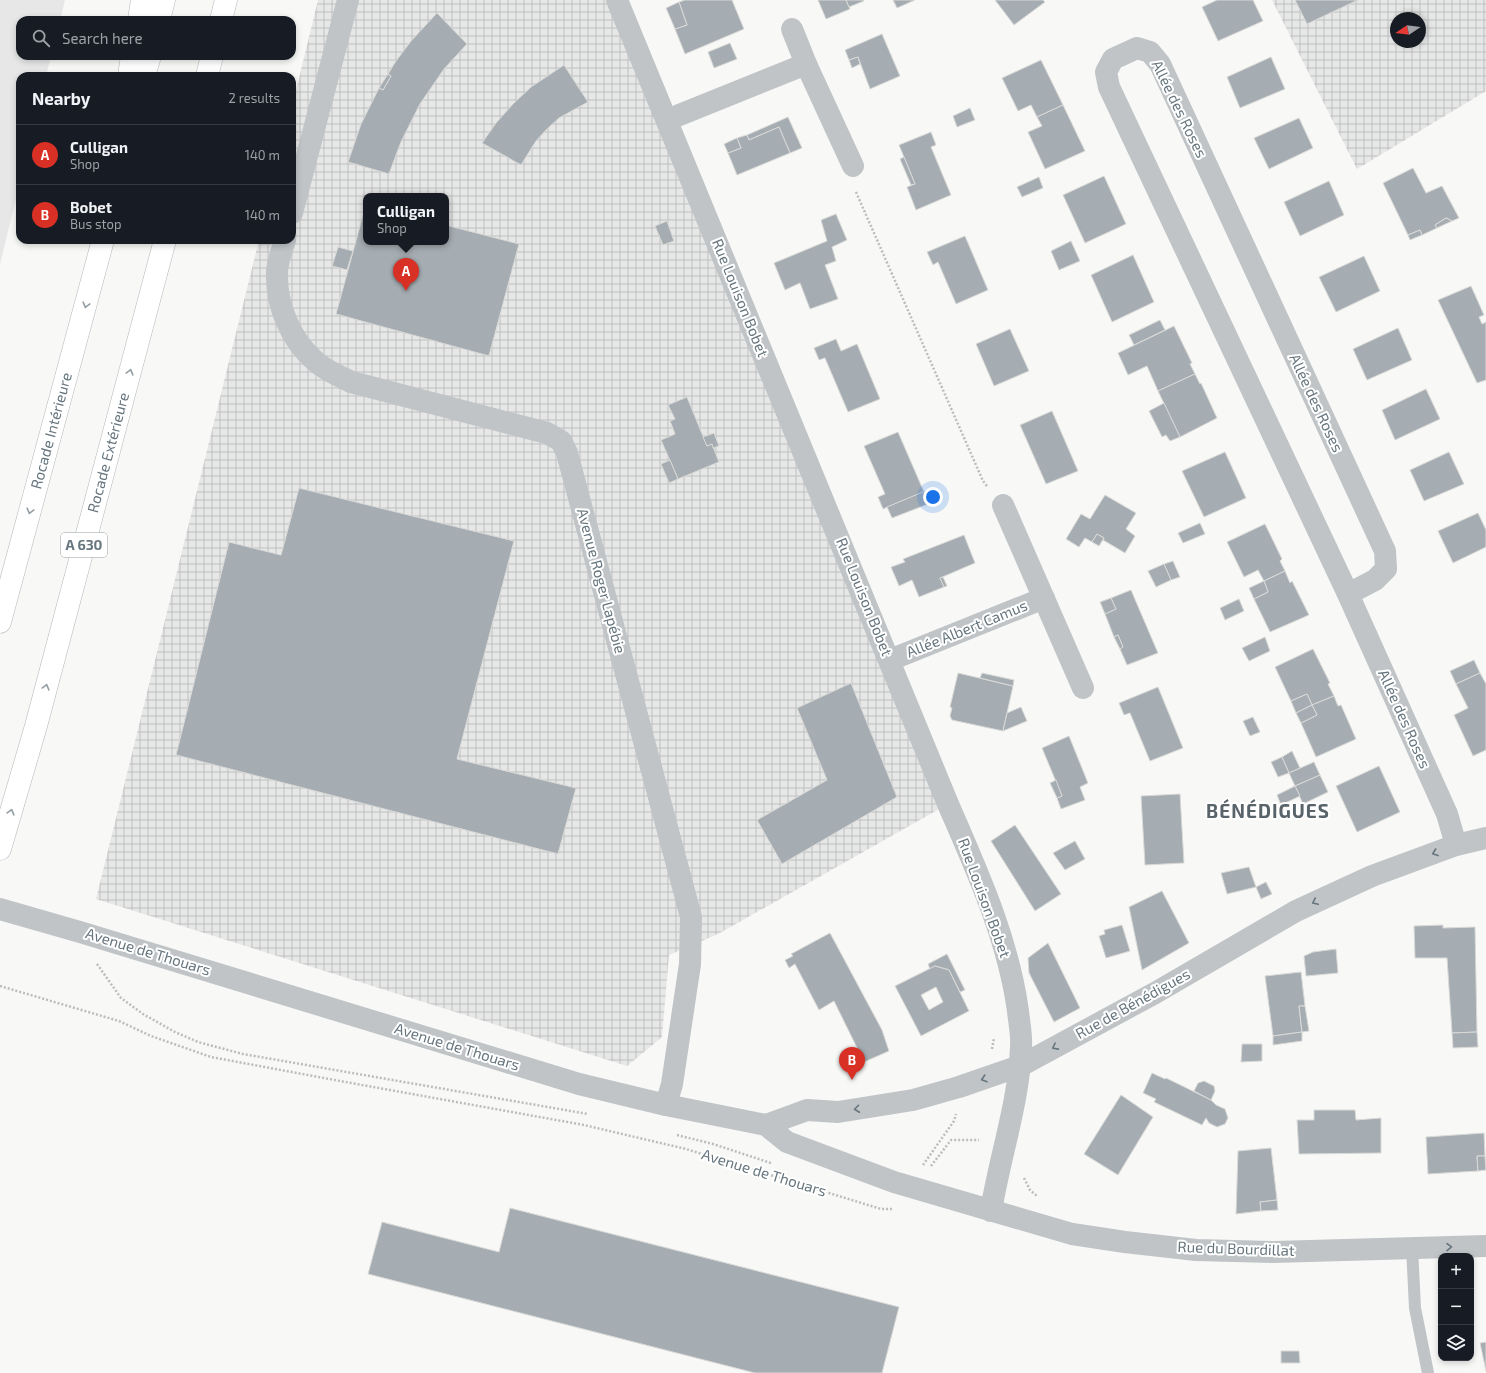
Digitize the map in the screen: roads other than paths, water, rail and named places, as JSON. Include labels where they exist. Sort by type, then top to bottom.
[{"type":"highway","points":[[140,16],[142,0]]},
{"type":"highway","points":[[160,16],[164,0]]},
{"type":"highway","points":[[222,16],[226,0]]},
{"type":"highway","points":[[130,72],[131,60]]},
{"type":"highway","points":[[145,72],[149,60]]},
{"type":"highway","points":[[208,72],[211,60]]},
{"type":"highway","name":"Rocade Intérieure","points":[[0,622],[93,279],[100,244]]},
{"type":"highway","name":"Rocade Extérieure","points":[[0,849],[36,726],[164,244]]},
{"type":"street","points":[[296,198],[348,0]]},
{"type":"street","name":"Rue Louison Bobet","points":[[617,0],[890,660],[1001,934],[1015,987],[1022,1045],[1018,1080],[991,1211]]},
{"type":"street","points":[[792,29],[806,64],[853,166]]},
{"type":"street","name":"Allée des Roses","points":[[1348,594],[1375,580],[1386,569],[1384,551],[1160,64],[1150,52],[1137,48],[1113,59],[1106,72],[1109,87],[1348,594],[1447,814],[1456,845]]},
{"type":"street","points":[[667,120],[806,64]]},
{"type":"street","name":"Avenue Roger Lapébie","points":[[284,244],[277,271],[278,293],[283,312],[292,331],[302,348],[314,361],[351,382],[547,433],[561,442],[567,453],[691,917],[690,964],[672,1084],[666,1105]]},
{"type":"street","name":"Allée Albert Camus","points":[[1002,506],[1083,688]]},
{"type":"street","name":"Allée Albert Camus","points":[[890,660],[1044,598]]},
{"type":"street","name":"Rue de Bénédigues","points":[[766,1125],[807,1110],[838,1112],[913,1100],[959,1087],[1020,1066],[1155,993],[1296,911],[1372,876],[1456,845],[1486,838]]},
{"type":"street","name":"Avenue de Thouars","points":[[0,909],[579,1084],[666,1105],[766,1125],[787,1142],[911,1187],[991,1211]]},
{"type":"street","name":"Rue du Bourdillat","points":[[991,1211],[1072,1234],[1124,1242],[1196,1250],[1274,1252],[1486,1246]]},
{"type":"lane","points":[[1412,1248],[1415,1308],[1428,1373]]},
{"type":"place","name":"Culligan","points":[[406,291]]},
{"type":"place","name":"Bobet","points":[[852,1080]]},
{"type":"district","name":"BÉNÉDIGUES","points":[[1268,811]]}]
